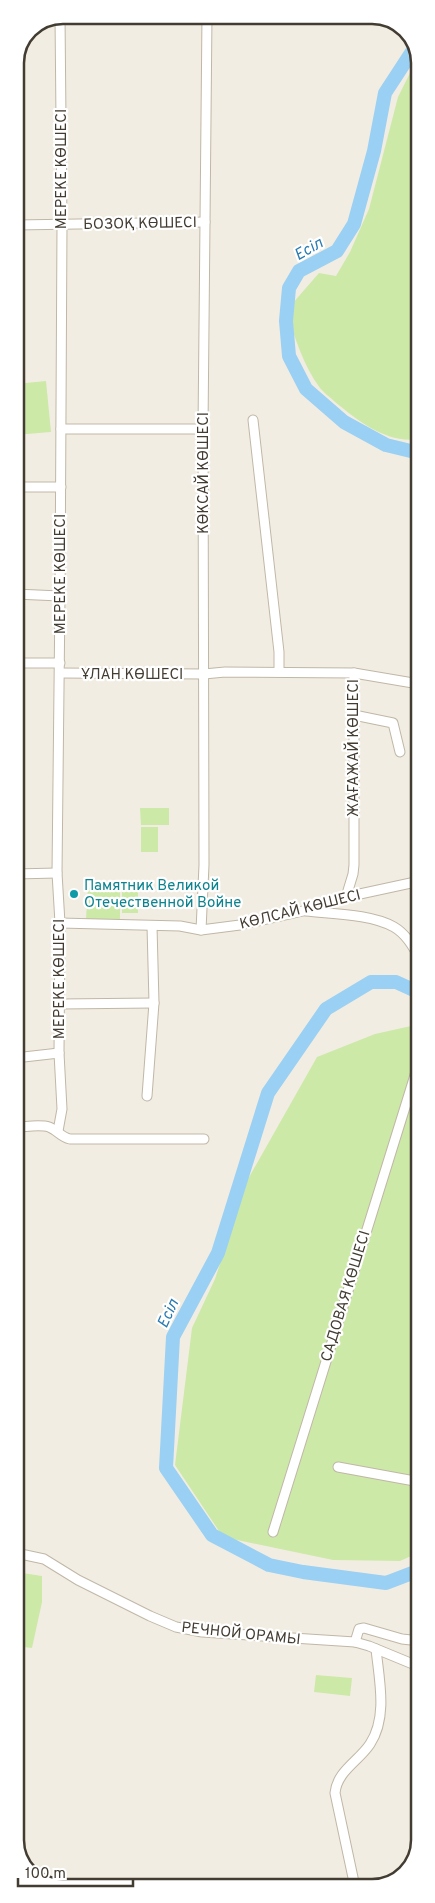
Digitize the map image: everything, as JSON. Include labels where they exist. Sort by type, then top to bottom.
[{"type":"street","name":"МЕРЕКЕ КӨШЕСІ","points":[[58,1132],[62,1109],[59,1053],[60,923],[57,873],[62,225],[60,24]]},
{"type":"street","name":"КӨКСАЙ КӨШЕСІ","points":[[201,930],[204,865],[203,429],[207,24]]},
{"type":"street","name":"БОЗОҚ КӨШЕСІ","points":[[24,225],[205,222]]},
{"type":"street","points":[[253,420],[279,652],[279,672]]},
{"type":"street","points":[[61,429],[203,429]]},
{"type":"street","points":[[24,487],[61,487]]},
{"type":"street","points":[[24,594],[60,596]]},
{"type":"street","name":"ҰЛАН КӨШЕСІ","points":[[24,663],[60,663]]},
{"type":"street","name":"ҰЛАН КӨШЕСІ","points":[[60,673],[204,674]]},
{"type":"street","points":[[354,673],[411,682]]},
{"type":"street","name":"ЖАҒАЖАЙ КӨШЕСІ","points":[[204,674],[354,673],[354,865],[346,897]]},
{"type":"street","points":[[354,715],[393,723],[400,752]]},
{"type":"street","points":[[24,874],[57,873]]},
{"type":"street","name":"КӨЛСАЙ КӨШЕСІ","points":[[60,923],[180,926],[201,930],[240,925],[303,911],[346,897],[411,883]]},
{"type":"street","points":[[303,911],[368,918],[394,927],[411,943]]},
{"type":"street","points":[[147,1096],[154,1003],[152,926]]},
{"type":"street","points":[[60,1004],[154,1003]]},
{"type":"street","points":[[24,1057],[59,1053]]},
{"type":"street","name":"САДОВАЯ КӨШЕСІ","points":[[273,1532],[411,1088]]},
{"type":"street","points":[[24,1127],[47,1126],[64,1138],[70,1139],[204,1139]]},
{"type":"street","points":[[338,1467],[411,1480]]},
{"type":"street","name":"РЕЧНОЙ ОРАМЫ","points":[[24,1555],[44,1559],[78,1580],[176,1627],[202,1632],[355,1642],[376,1648],[411,1663]]},
{"type":"street","points":[[355,1642],[359,1629],[364,1628],[411,1640]]},
{"type":"street","points":[[353,1879],[335,1793],[336,1783],[370,1744],[377,1729],[381,1714],[376,1648]]},
{"type":"green space","points":[[411,71],[411,440],[407,440],[373,429],[353,416],[322,390],[304,360],[286,311],[319,273],[336,276],[350,252],[369,209],[398,97]]},
{"type":"green space","points":[[46,381],[51,432],[24,434],[24,383]]},
{"type":"green space","points":[[140,808],[169,808],[169,825],[141,825]]},
{"type":"green space","points":[[141,827],[158,827],[158,852],[141,852]]},
{"type":"green space","points":[[120,887],[120,919],[86,919],[88,888]]},
{"type":"green space","points":[[122,892],[138,892],[138,913],[122,913]]},
{"type":"green space","points":[[411,1026],[411,1556],[400,1561],[333,1560],[223,1537],[175,1465],[192,1328],[215,1279],[248,1179],[317,1057],[375,1034]]},
{"type":"green space","points":[[24,1573],[42,1576],[42,1602],[32,1648],[24,1647]]},
{"type":"green space","points":[[316,1675],[352,1678],[350,1696],[314,1692]]},
{"type":"waterway","name":"Есіл","points":[[411,54],[385,93],[374,151],[354,224],[337,251],[299,271],[289,288],[286,321],[289,356],[306,389],[344,422],[386,445],[411,451]]},
{"type":"waterway","name":"Есіл","points":[[411,989],[396,982],[371,982],[326,1009],[268,1093],[218,1253],[173,1337],[166,1468],[212,1535],[269,1565],[303,1572],[386,1583],[411,1573]]},
{"type":"place","name":"Памятник Великой Отечественной Войне","points":[[74,894]]}]
